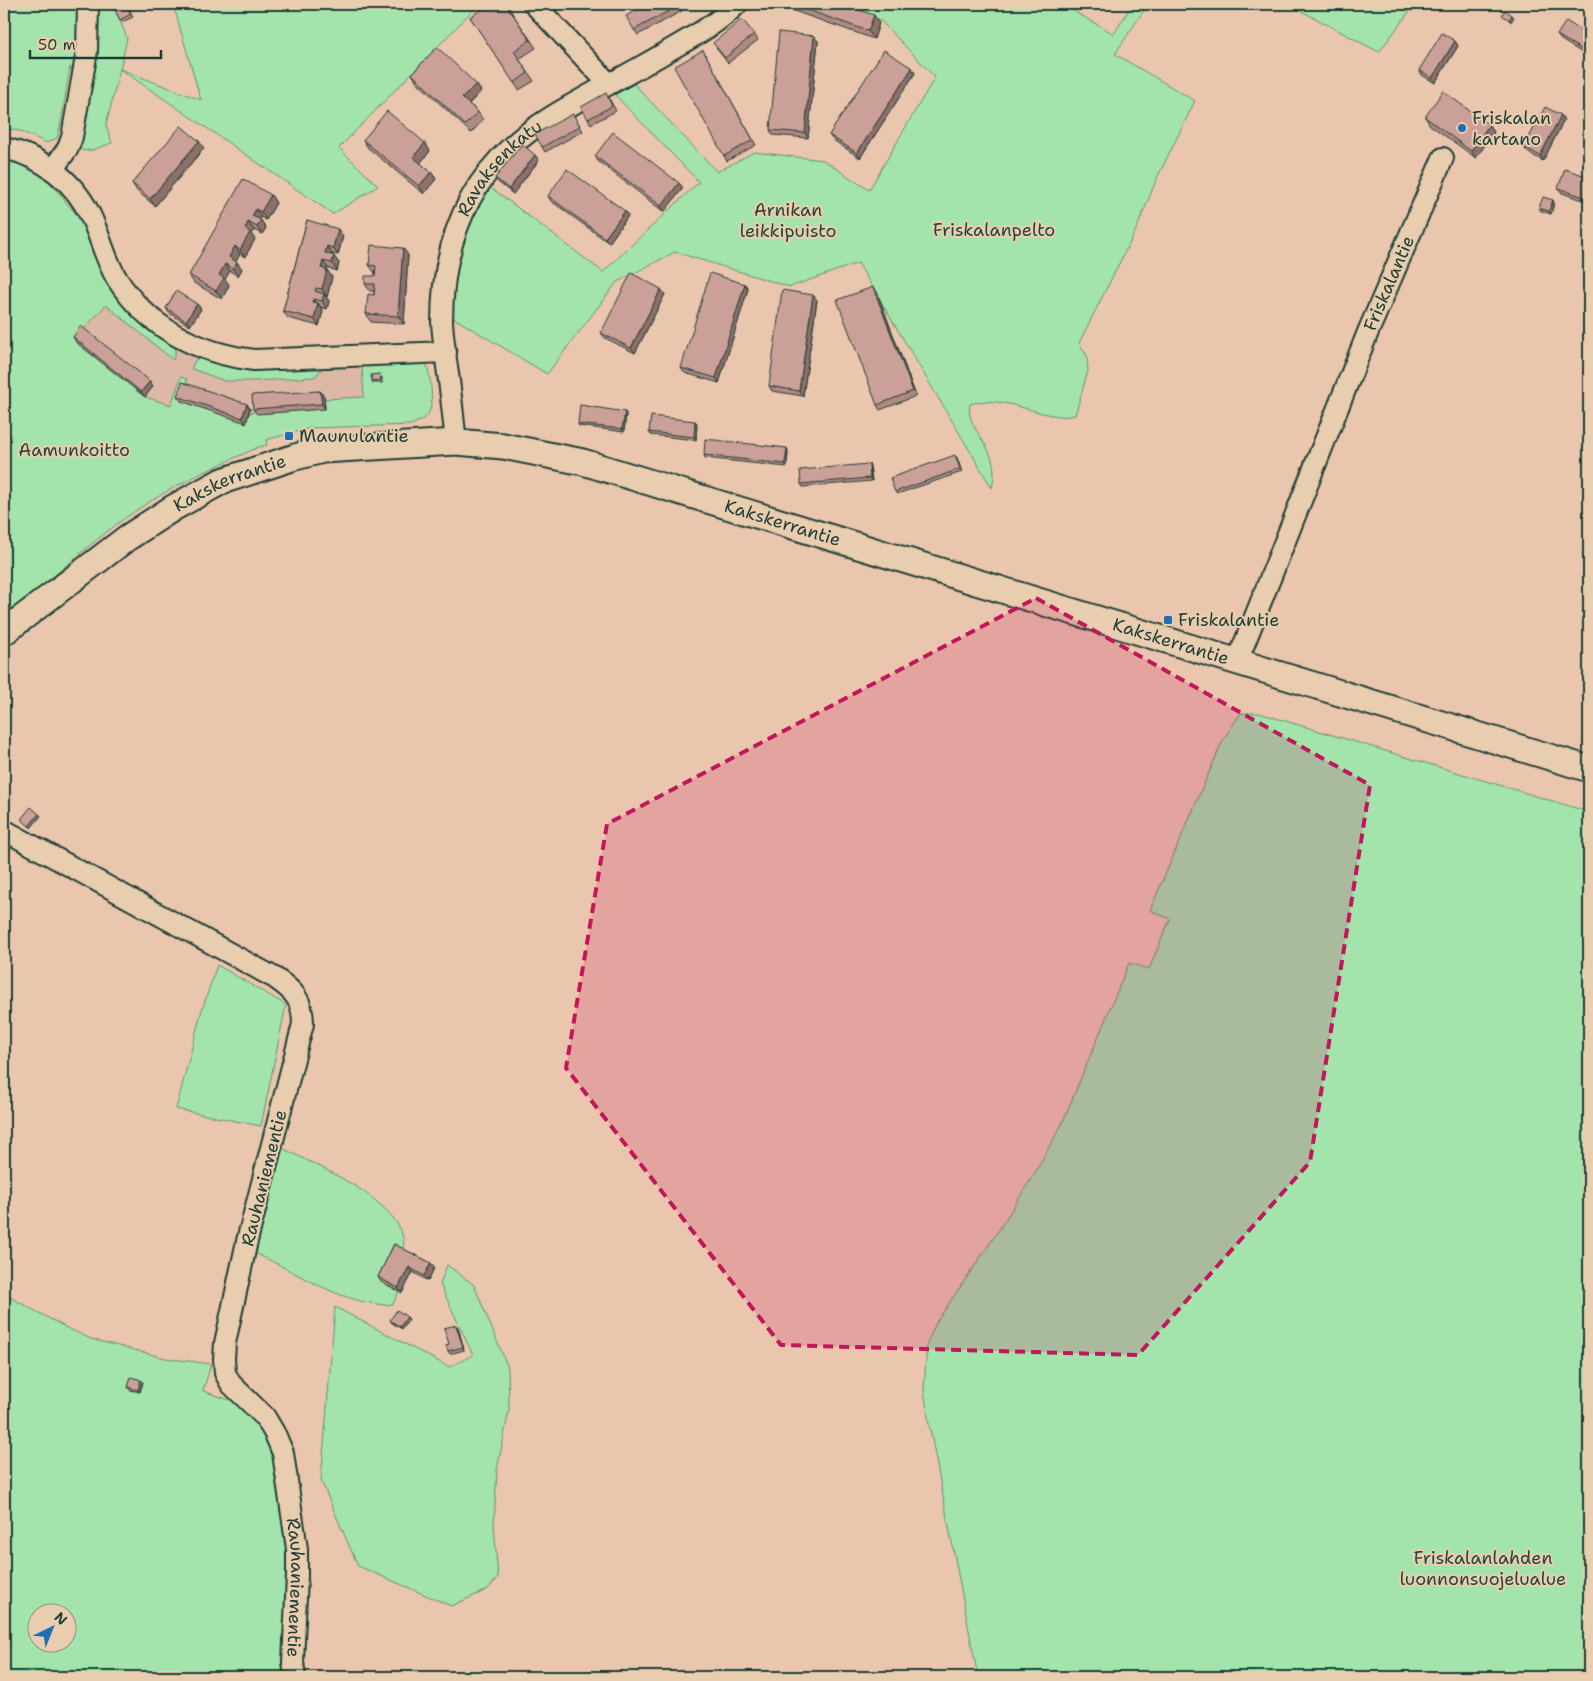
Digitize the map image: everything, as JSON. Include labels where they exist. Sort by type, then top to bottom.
[{"type":"main road","name":"Kakskerrantie","points":[[4,632],[127,538],[173,508],[222,481],[323,450],[456,442],[503,446],[583,462],[1589,769]]},
{"type":"street","points":[[53,169],[68,148],[72,137],[87,51],[88,4]]},
{"type":"street","points":[[534,4],[609,84]]},
{"type":"street","name":"Ravaksenkatu","points":[[456,442],[442,324],[446,263],[463,212],[480,182],[497,161],[531,131],[698,34],[723,18],[737,4]]},
{"type":"street","points":[[4,148],[35,158],[53,169],[64,179],[85,205],[116,278],[129,295],[158,324],[210,352],[254,360],[446,352]]},
{"type":"street","name":"Friskalantie","points":[[1237,662],[1368,332],[1443,158]]},
{"type":"street","name":"Rauhaniementie","points":[[4,830],[275,978],[296,996],[303,1010],[303,1024],[247,1241],[224,1359],[225,1373],[231,1384],[265,1417],[283,1453],[296,1550],[297,1576],[293,1662],[295,1677]]},
{"type":"highlighted area","points":[[1036,598],[1370,785],[1310,1162],[1138,1355],[781,1345],[566,1068],[607,824]]},
{"type":"shaded area","points":[[82,222],[124,306],[163,341],[189,355],[233,368],[276,371],[408,362],[425,372],[292,428],[192,453],[52,342]]},
{"type":"green space","points":[[4,4],[113,4],[127,38],[106,125],[112,143],[83,151],[77,143],[85,115],[70,67],[57,138],[47,143],[20,131],[4,128]]},
{"type":"green space","points":[[173,4],[479,4],[339,148],[378,186],[333,214],[120,69],[201,100]]},
{"type":"green space","name":"Friskalanpelto","points":[[835,4],[1061,4],[1114,34],[1132,4],[1148,4],[1115,54],[1195,101],[1157,178],[1137,228],[1079,343],[1087,356],[1088,371],[1075,415],[1048,414],[1004,403],[981,402],[970,404],[971,418],[990,453],[994,467],[992,488],[858,263],[790,287],[675,252],[617,282],[547,374],[452,317],[453,278],[457,254],[471,218],[490,187],[603,272],[699,182],[615,95],[634,84],[717,172],[754,152],[823,160],[869,190],[935,77],[880,20]]},
{"type":"green space","points":[[1288,4],[1415,4],[1379,52]]},
{"type":"green space","name":"Aamunkoitto","points":[[4,158],[29,165],[43,174],[85,225],[154,333],[175,348],[173,360],[106,305],[84,329],[76,342],[145,397],[171,405],[181,377],[187,379],[185,386],[245,423],[249,413],[324,399],[364,397],[362,365],[425,360],[431,387],[431,403],[428,414],[411,425],[310,428],[266,440],[267,445],[205,471],[137,510],[91,544],[4,619]]},
{"type":"green space","points":[[201,358],[239,368],[262,369],[321,366],[322,368],[313,377],[225,381],[192,369],[195,360]]},
{"type":"green space","name":"Friskalanlahden luonnonsuojelualue","points":[[1241,713],[1259,713],[1589,812],[1589,1677],[978,1677],[929,1424],[924,1390],[927,1343],[937,1321],[995,1236],[1033,1176],[1061,1126],[1129,963],[1149,969],[1170,919],[1150,910],[1223,740]]},
{"type":"green space","points":[[217,965],[286,1005],[261,1126],[176,1109],[201,1013]]},
{"type":"green space","points":[[282,1148],[352,1184],[370,1196],[396,1222],[403,1237],[404,1247],[400,1285],[393,1304],[370,1303],[338,1294],[250,1251],[276,1153]]},
{"type":"green space","points":[[447,1265],[474,1285],[508,1368],[509,1410],[497,1470],[494,1524],[498,1578],[487,1590],[451,1606],[358,1566],[321,1481],[335,1307],[449,1367],[473,1355],[440,1284]]},
{"type":"green space","points":[[4,1294],[91,1339],[165,1358],[211,1364],[203,1391],[239,1403],[259,1420],[272,1441],[289,1559],[284,1677],[4,1677]]},
{"type":"building","points":[[112,4],[126,4],[131,14],[120,20]]},
{"type":"building","points":[[490,4],[506,4],[530,40],[514,51],[528,73],[514,83],[470,17]]},
{"type":"building","points":[[648,4],[677,4],[678,6],[634,30],[626,16]]},
{"type":"building","points":[[790,4],[842,4],[874,15],[868,31]]},
{"type":"building","points":[[1505,10],[1512,15],[1509,20],[1502,15]]},
{"type":"building","points":[[742,19],[754,34],[725,58],[713,43]]},
{"type":"building","points":[[1566,21],[1589,35],[1589,54],[1557,35]]},
{"type":"building","points":[[779,32],[814,36],[805,133],[770,130]]},
{"type":"building","points":[[1442,33],[1455,41],[1432,78],[1419,70]]},
{"type":"building","points":[[437,47],[476,84],[462,98],[478,112],[465,125],[412,74]]},
{"type":"building","points":[[703,50],[753,140],[724,156],[674,67]]},
{"type":"building","points":[[884,50],[912,68],[857,153],[829,135]]},
{"type":"building","name":"Friskalan kartano","points":[[1443,91],[1489,125],[1471,151],[1425,117]]},
{"type":"building","points":[[606,93],[612,106],[588,119],[581,107]]},
{"type":"building","points":[[1545,107],[1561,115],[1540,156],[1524,147]]},
{"type":"building","points":[[387,111],[425,143],[413,157],[431,172],[419,186],[363,140]]},
{"type":"building","points":[[573,114],[580,126],[542,147],[535,134]]},
{"type":"building","points":[[181,126],[199,141],[150,199],[132,183]]},
{"type":"building","points":[[613,132],[679,183],[661,206],[595,156]]},
{"type":"building","points":[[522,144],[535,155],[509,189],[495,178]]},
{"type":"building","points":[[567,169],[625,211],[605,238],[548,196]]},
{"type":"building","points":[[1565,169],[1589,177],[1589,199],[1558,188]]},
{"type":"building","points":[[243,179],[271,195],[261,212],[256,209],[252,216],[261,220],[257,227],[248,222],[245,229],[250,232],[240,250],[235,246],[229,257],[237,262],[233,269],[225,264],[219,275],[224,278],[216,291],[189,275]]},
{"type":"building","points":[[1543,197],[1553,200],[1549,211],[1539,208]]},
{"type":"building","points":[[307,220],[338,229],[333,248],[327,246],[325,253],[334,256],[332,263],[323,261],[321,268],[327,270],[322,289],[316,288],[315,291],[324,294],[322,301],[313,299],[312,302],[318,303],[314,319],[283,311]]},
{"type":"building","points":[[371,245],[403,248],[398,316],[366,314],[368,294],[374,295],[375,284],[365,284],[365,276],[375,276],[376,266],[369,265]]},
{"type":"building","points":[[631,273],[661,289],[631,348],[601,333]]},
{"type":"building","points":[[710,273],[745,284],[716,378],[681,368]]},
{"type":"building","points":[[873,287],[913,391],[877,405],[837,300]]},
{"type":"building","points":[[782,290],[813,295],[799,391],[769,386]]},
{"type":"building","points":[[176,291],[197,304],[186,321],[166,308]]},
{"type":"building","points":[[81,326],[150,381],[141,392],[73,337]]},
{"type":"building","points":[[380,374],[381,380],[372,381],[371,375]]},
{"type":"building","points":[[182,382],[247,404],[242,418],[177,396]]},
{"type":"building","points":[[320,391],[322,404],[253,409],[252,395]]},
{"type":"building","points":[[580,405],[625,412],[622,429],[578,424]]},
{"type":"building","points":[[651,416],[695,421],[694,437],[649,432]]},
{"type":"building","points":[[705,439],[787,448],[785,464],[704,455]]},
{"type":"building","points":[[955,455],[960,469],[895,492],[890,478]]},
{"type":"building","points":[[869,464],[870,478],[801,484],[800,470]]},
{"type":"building","points":[[31,807],[39,814],[29,826],[21,819]]},
{"type":"building","points":[[394,1244],[431,1263],[424,1276],[409,1267],[398,1288],[378,1277]]},
{"type":"building","points":[[397,1310],[407,1317],[400,1327],[390,1320]]},
{"type":"building","points":[[456,1325],[463,1347],[448,1351],[446,1345],[449,1344],[444,1328]]},
{"type":"building","points":[[131,1377],[141,1380],[138,1390],[128,1387]]},
{"type":"place","name":"Friskalan kartano","points":[[1462,128]]},
{"type":"place","name":"Maunulantie","points":[[289,436]]},
{"type":"place","name":"Friskalantie","points":[[1168,620]]},
{"type":"park label","name":"Arnikan leikkipuisto","points":[[788,220]]}]
